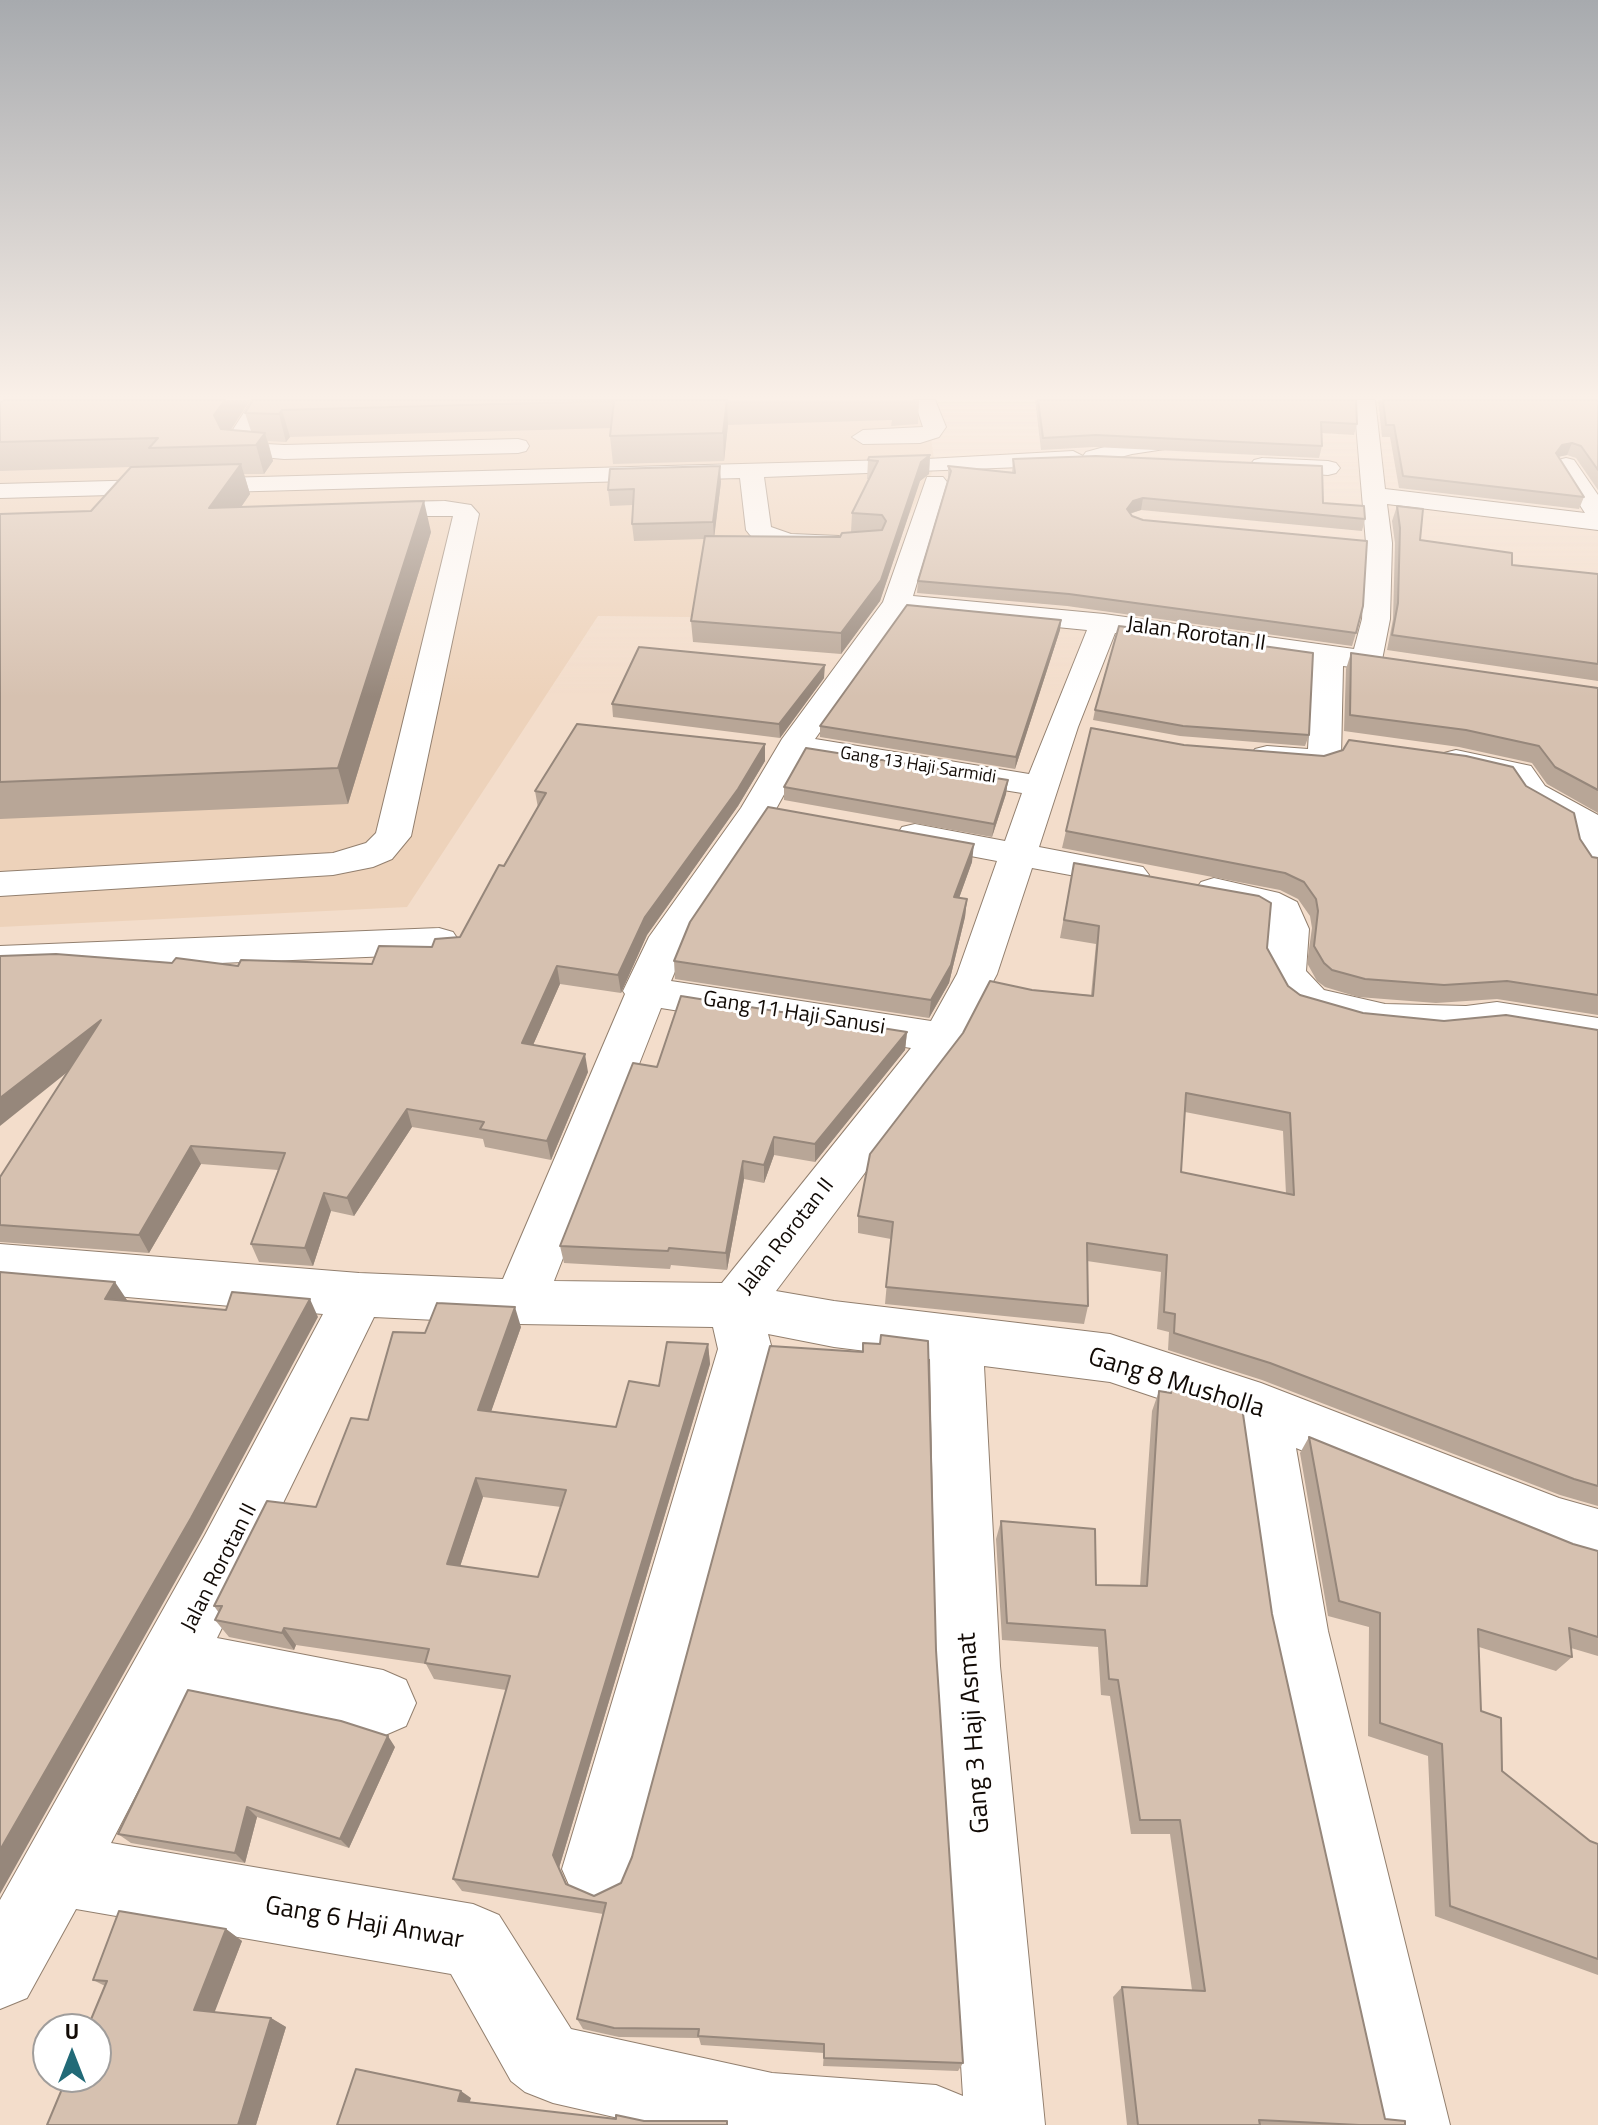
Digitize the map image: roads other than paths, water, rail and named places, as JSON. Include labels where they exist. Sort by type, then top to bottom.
[{"type":"street","points":[[755,499],[759,530],[771,538],[791,542],[854,542]]},
{"type":"street","points":[[519,1302],[644,991],[669,937],[776,812],[782,749],[833,666],[897,603],[930,499]]},
{"type":"street","points":[[1238,754],[1332,749],[1376,619],[1365,541],[1372,499]]},
{"type":"street","points":[[1408,499],[1598,522]]},
{"type":"street","points":[[0,884],[333,864],[360,859],[379,851],[393,836],[466,514],[462,510],[445,508],[381,509]]},
{"type":"street","points":[[897,603],[1104,623]]},
{"type":"street","name":"Jalan Rorotan II","points":[[0,1971],[171,1661],[359,1295],[519,1302],[735,1305],[943,1038],[977,974],[1041,786],[1077,730],[1104,623],[1364,659]]},
{"type":"street","name":"Gang 13 Haji Sarmidi","points":[[782,749],[1041,786]]},
{"type":"street","points":[[1428,756],[1519,773],[1532,793],[1585,823],[1592,856],[1598,865]]},
{"type":"street","points":[[881,829],[1241,895],[1274,905],[1287,918],[1286,973],[1309,1000],[1356,1014],[1385,1019],[1466,1021],[1497,1016],[1598,1033]]},
{"type":"street","points":[[0,959],[439,941]]},
{"type":"street","name":"Gang 11 Haji Sanusi","points":[[644,991],[943,1038]]},
{"type":"street","points":[[0,1265],[359,1295]]},
{"type":"street","points":[[598,1869],[745,1349],[735,1305]]},
{"type":"street","name":"Gang 8 Musholla","points":[[735,1305],[834,1324],[1110,1358],[1261,1408],[1559,1527],[1598,1538]]},
{"type":"street","name":"Gang 3 Haji Asmat","points":[[956,1340],[968,1666],[1005,2125]]},
{"type":"street","points":[[1261,1408],[1296,1631],[1410,2125]]},
{"type":"street","points":[[171,1661],[383,1703]]},
{"type":"street","name":"Gang 6 Haji Anwar","points":[[58,1870],[473,1941],[545,2061],[771,2119],[936,2125]]}]
